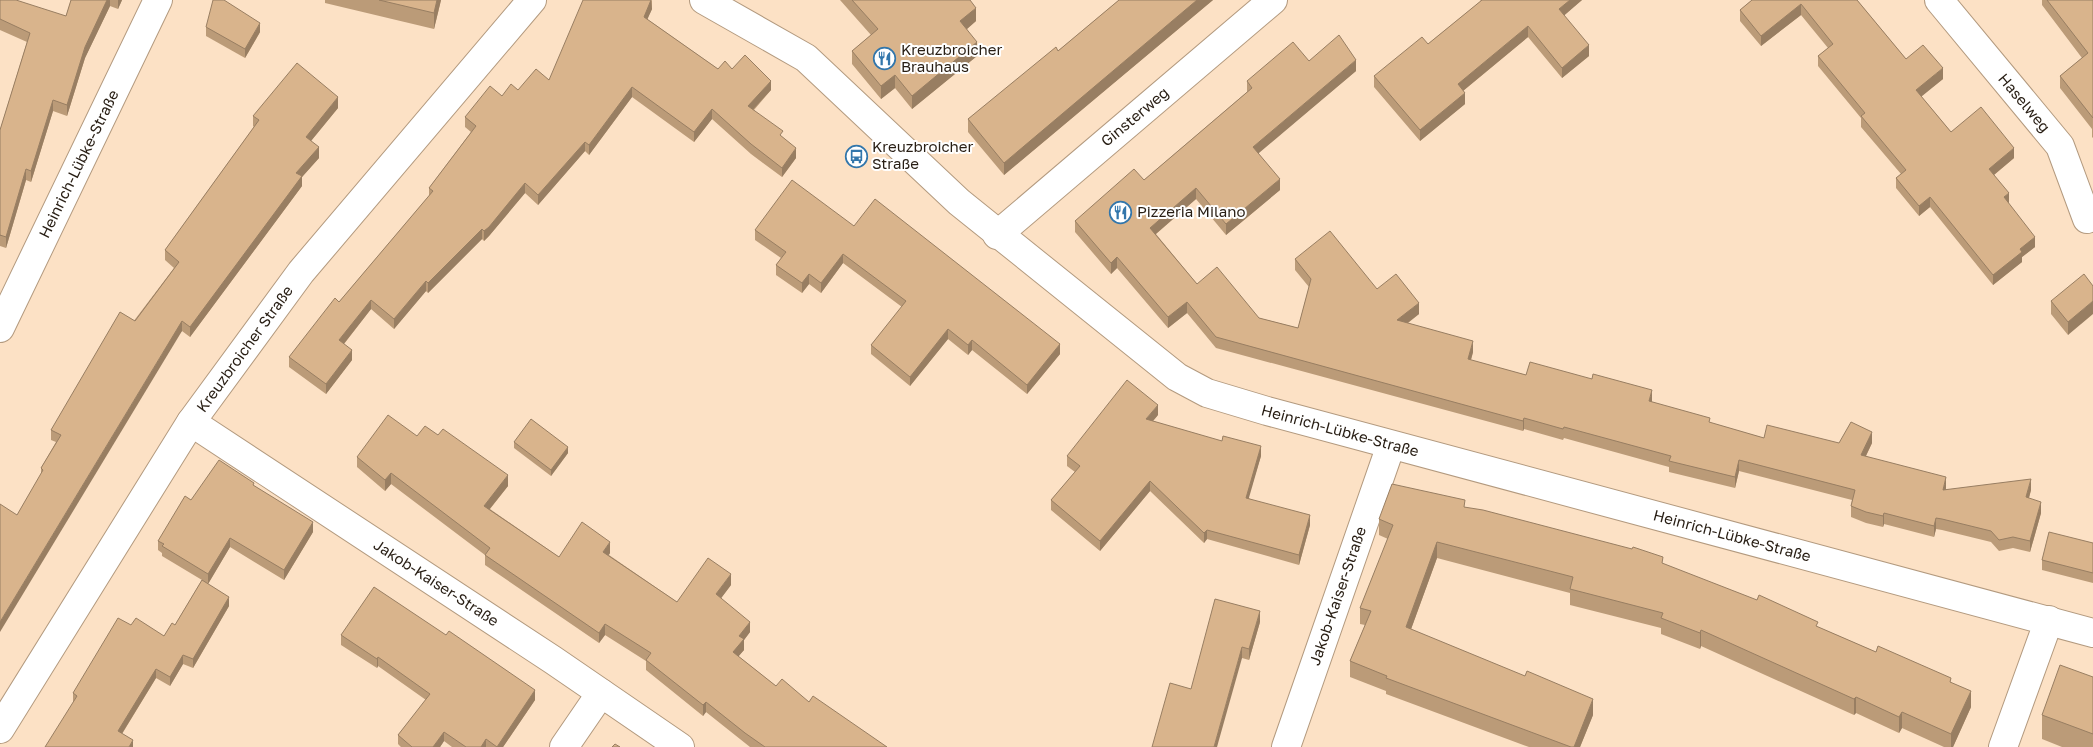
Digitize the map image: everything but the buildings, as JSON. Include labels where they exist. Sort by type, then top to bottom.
[{"type":"street","name":"Heinrich-Lübke-Straße","points":[[0,328],[158,0]]},
{"type":"street","name":"Kreuzbroicher Straße","points":[[0,729],[191,422],[301,272],[532,0]]},
{"type":"street","name":"Heinrich-Lübke-Straße","points":[[704,0],[806,58],[959,202],[997,235],[1177,377],[1207,393],[1391,445],[2093,633]]},
{"type":"street","name":"Ginsterweg","points":[[997,235],[1273,0]]},
{"type":"street","name":"Haselweg","points":[[1939,0],[2060,146],[2087,219]]},
{"type":"street","name":"Jakob-Kaiser-Straße","points":[[191,422],[680,747]]},
{"type":"street","name":"Jakob-Kaiser-Straße","points":[[1286,747],[1391,445]]},
{"type":"street","points":[[2003,747],[2049,620]]},
{"type":"street","points":[[564,747],[601,693]]},
{"type":"place","name":"Kreuzbroicher Brauhaus","points":[[885,59]]},
{"type":"place","name":"Kreuzbroicher Straße","points":[[856,156]]},
{"type":"place","name":"Pizzeria Milano","points":[[1121,212]]}]
